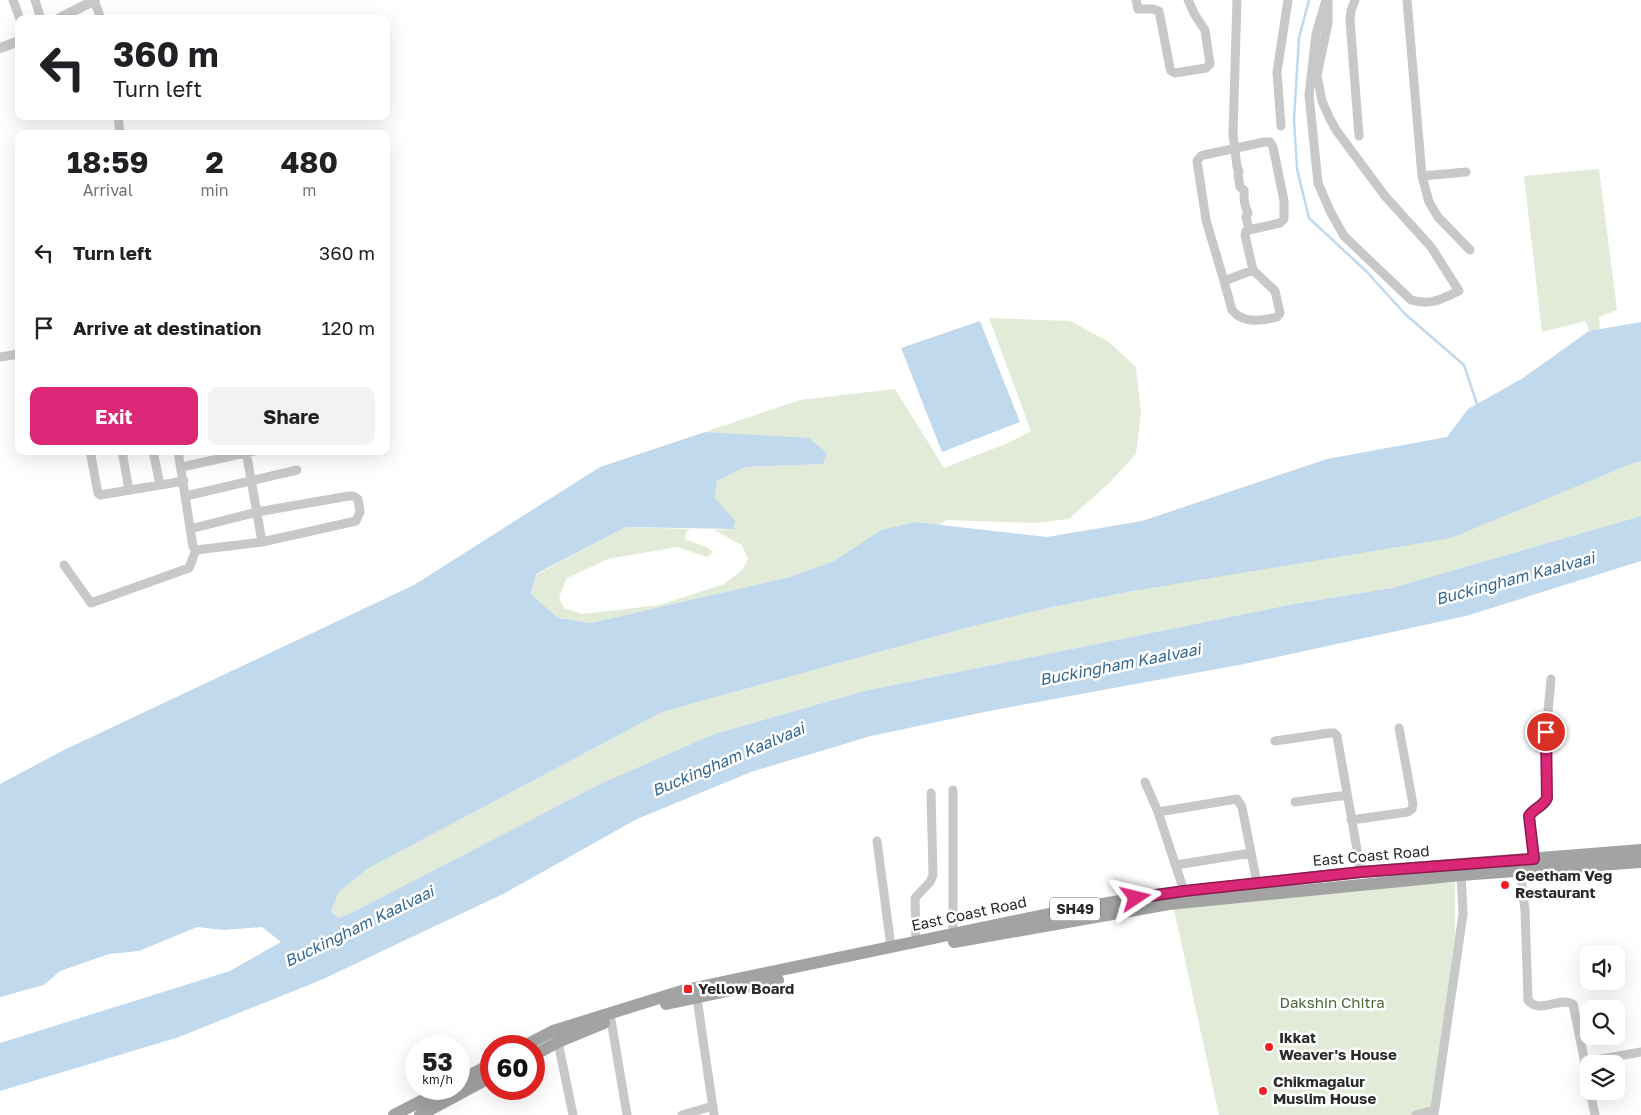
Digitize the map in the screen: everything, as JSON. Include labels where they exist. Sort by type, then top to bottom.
[{"type":"main road","name":"East Coast Road","points":[[545,1049],[612,1020],[650,1008],[877,956],[1168,898],[1184,891],[1361,872],[1641,850]]},
{"type":"main road","name":"East Coast Road","points":[[545,1035],[685,990],[1068,910],[1168,898],[1641,862]]},
{"type":"main road","points":[[420,1115],[480,1083]]},
{"type":"main road","points":[[394,1115],[423,1100]]},
{"type":"street","points":[[12,0],[18,15]]},
{"type":"street","points":[[35,0],[40,15]]},
{"type":"street","points":[[66,15],[94,0],[100,15]]},
{"type":"street","points":[[1136,0],[1138,10],[1153,9],[1160,11],[1170,68],[1175,73],[1206,68],[1210,64],[1205,30],[1188,0]]},
{"type":"street","points":[[1237,0],[1233,134],[1233,149],[1235,171],[1253,270],[1275,291],[1280,312],[1277,317],[1251,321],[1234,313],[1206,220],[1197,161],[1204,155],[1233,149],[1264,142],[1272,143],[1284,201],[1283,220],[1280,223],[1247,232]]},
{"type":"street","points":[[1281,126],[1277,72],[1288,0]]},
{"type":"street","points":[[1327,0],[1328,24],[1318,68],[1322,102],[1336,130],[1385,196],[1431,247],[1459,291],[1430,303],[1410,300],[1344,236],[1330,211],[1318,183],[1309,95],[1316,34],[1327,0]]},
{"type":"street","points":[[1355,0],[1350,20],[1359,136]]},
{"type":"street","points":[[1407,0],[1422,176],[1429,202],[1438,217],[1470,250]]},
{"type":"street","points":[[0,48],[15,42]]},
{"type":"street","points":[[1422,176],[1466,172]]},
{"type":"street","points":[[1224,281],[1253,270]]},
{"type":"street","points":[[0,357],[15,355]]},
{"type":"street","points":[[91,455],[99,495],[184,481]]},
{"type":"street","points":[[123,455],[130,490]]},
{"type":"street","points":[[154,455],[160,484]]},
{"type":"street","points":[[179,455],[193,547],[196,550]]},
{"type":"street","points":[[182,467],[236,455]]},
{"type":"street","points":[[249,455],[250,481],[262,542]]},
{"type":"street","points":[[186,496],[297,470]]},
{"type":"street","points":[[190,530],[257,512],[349,496],[356,497],[359,504],[360,512],[356,521],[262,542],[196,550]]},
{"type":"street","points":[[64,565],[91,603],[189,568],[196,550]]},
{"type":"street","points":[[1534,859],[1529,816],[1542,806],[1547,798],[1545,744],[1550,679]]},
{"type":"street","points":[[1351,820],[1408,812],[1412,809],[1413,804],[1399,728]]},
{"type":"street","points":[[1275,741],[1334,733],[1337,736],[1361,872]]},
{"type":"street","points":[[1145,782],[1158,812],[1184,891]]},
{"type":"street","points":[[953,790],[953,934]]},
{"type":"street","points":[[916,942],[915,898],[930,882],[933,875],[931,793]]},
{"type":"street","points":[[1295,802],[1347,795]]},
{"type":"street","points":[[1158,812],[1237,799],[1242,807],[1257,883]]},
{"type":"street","points":[[876,841],[891,947]]},
{"type":"street","points":[[1176,865],[1251,853]]},
{"type":"street","points":[[1520,871],[1525,910],[1528,1000],[1533,1005],[1538,1006],[1568,1001],[1573,1004],[1584,1055]]},
{"type":"street","points":[[1416,1115],[1434,1113],[1462,914],[1460,875]]},
{"type":"street","points":[[682,1115],[713,1111],[697,998]]},
{"type":"street","points":[[612,1020],[627,1115]]},
{"type":"street","points":[[558,1042],[573,1115]]},
{"type":"street","points":[[1624,1055],[1641,1052]]},
{"type":"street","points":[[1592,1100],[1595,1115]]},
{"type":"green space","points":[[1599,169],[1617,310],[1599,317],[1600,329],[1589,331],[1586,321],[1542,332],[1524,176]]},
{"type":"green space","points":[[989,318],[1070,321],[1109,342],[1136,367],[1141,413],[1136,454],[1109,483],[1069,519],[1036,523],[947,520],[938,525],[915,522],[881,530],[834,561],[790,577],[591,623],[558,618],[531,594],[536,575],[626,527],[690,529],[685,534],[685,539],[706,547],[713,552],[707,557],[677,547],[608,559],[567,578],[559,597],[564,608],[582,614],[660,605],[724,584],[742,570],[748,559],[742,545],[714,530],[733,529],[715,498],[717,481],[745,467],[823,464],[748,435],[705,432],[800,400],[895,389],[944,468],[1008,443],[1031,431]]},
{"type":"green space","points":[[1641,461],[1641,516],[1392,588],[1294,604],[864,691],[714,734],[600,784],[351,913],[338,918],[331,911],[339,892],[367,869],[662,712],[966,628],[1048,608],[1133,591]]},
{"type":"green space","name":"Dakshin Chitra","points":[[1455,882],[1455,936],[1430,1115],[1219,1115],[1173,905],[1356,888]]},
{"type":"water","points":[[980,321],[1020,422],[942,452],[901,348]]},
{"type":"water","name":"Buckingham Kaalvaai","points":[[1641,322],[1641,461],[1451,538],[1133,591],[1048,608],[966,628],[662,712],[367,869],[339,892],[331,911],[338,918],[351,913],[600,784],[714,734],[864,691],[1294,604],[1392,588],[1641,516],[1641,561],[1466,616],[1244,664],[989,711],[871,736],[751,772],[637,819],[505,893],[321,980],[179,1037],[0,1091],[0,1043],[230,971],[281,942],[262,927],[224,930],[197,927],[139,951],[109,954],[60,971],[44,985],[0,997],[0,784],[64,750],[414,585],[600,467],[705,432],[809,438],[827,453],[823,464],[745,467],[717,481],[715,498],[735,521],[733,529],[626,527],[536,574],[531,594],[558,618],[591,623],[790,577],[834,561],[881,530],[915,522],[1047,537],[1142,521],[1327,459],[1447,437],[1468,409],[1523,378],[1589,331]]},
{"type":"waterway","points":[[1309,0],[1299,38],[1294,119],[1297,169],[1309,218],[1367,272],[1405,314],[1464,365],[1477,404]]},
{"type":"place","name":"Geetham Veg Restaurant","points":[[1505,885]]},
{"type":"place","name":"Yellow Board","points":[[688,989]]},
{"type":"place","name":"Ikkat Weaver's House","points":[[1269,1047]]},
{"type":"place","name":"Chikmagalur Muslim House","points":[[1263,1091]]},
{"type":"route","points":[[1136,898],[1361,872],[1534,859],[1529,816],[1542,806],[1547,798],[1546,732]]}]
